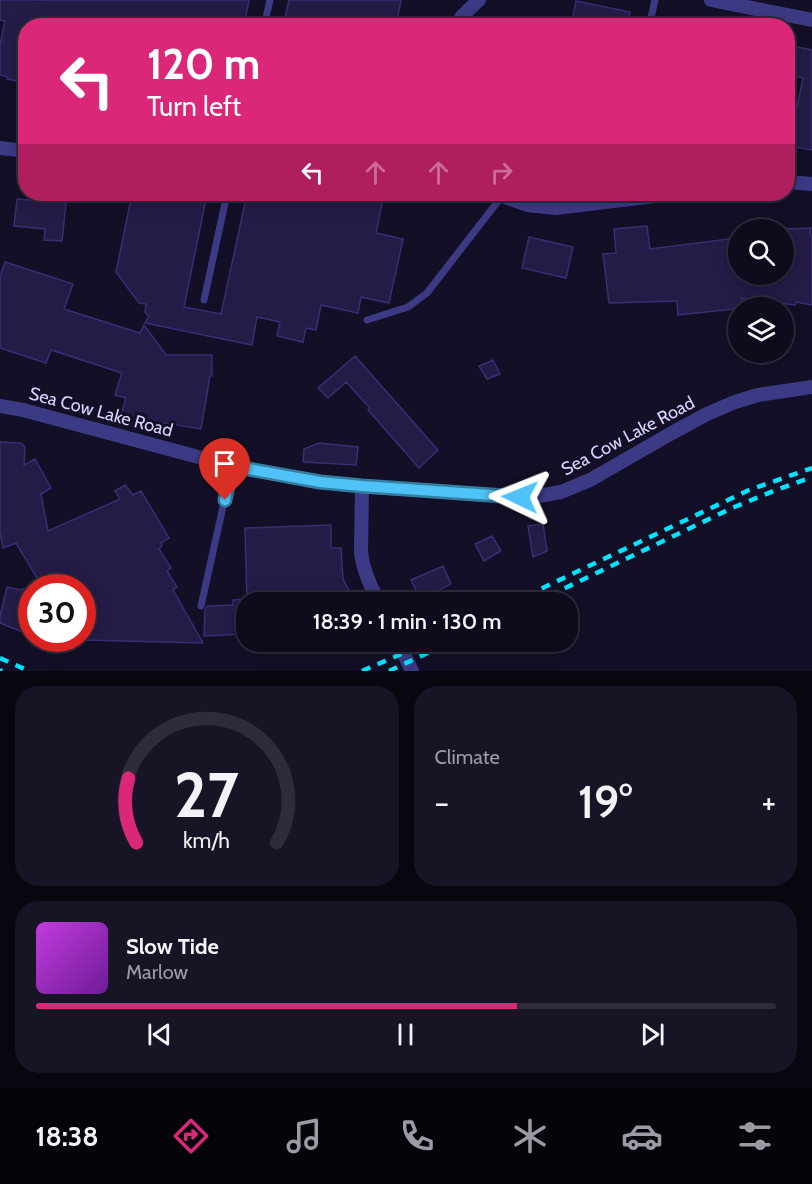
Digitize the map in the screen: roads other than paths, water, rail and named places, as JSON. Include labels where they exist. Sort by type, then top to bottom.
[{"type":"street","points":[[461,18],[479,0]]},
{"type":"street","points":[[711,0],[812,20]]},
{"type":"street","points":[[0,148],[18,150]]},
{"type":"street","points":[[795,183],[812,184]]},
{"type":"street","points":[[516,201],[527,205],[556,208],[614,201]]},
{"type":"street","name":"Sea Cow Lake Road","points":[[0,406],[23,410],[232,466],[320,482],[507,497],[533,497],[561,492],[590,480],[689,424],[735,402],[758,395],[812,387]]},
{"type":"street","points":[[362,486],[361,552],[364,570],[374,592]]},
{"type":"street","points":[[403,652],[412,671]]},
{"type":"lane","points":[[266,18],[270,0]]},
{"type":"lane","points":[[651,18],[655,0]]},
{"type":"lane","points":[[204,300],[225,201]]},
{"type":"lane","points":[[367,321],[408,307],[427,293],[496,201]]},
{"type":"lane","points":[[201,606],[232,466]]},
{"type":"railway","points":[[534,592],[749,490],[812,468]]},
{"type":"railway","points":[[557,592],[732,508],[812,477]]},
{"type":"railway","points":[[362,671],[406,652]]},
{"type":"railway","points":[[389,671],[430,652]]},
{"type":"railway","points":[[0,658],[29,671]]}]
